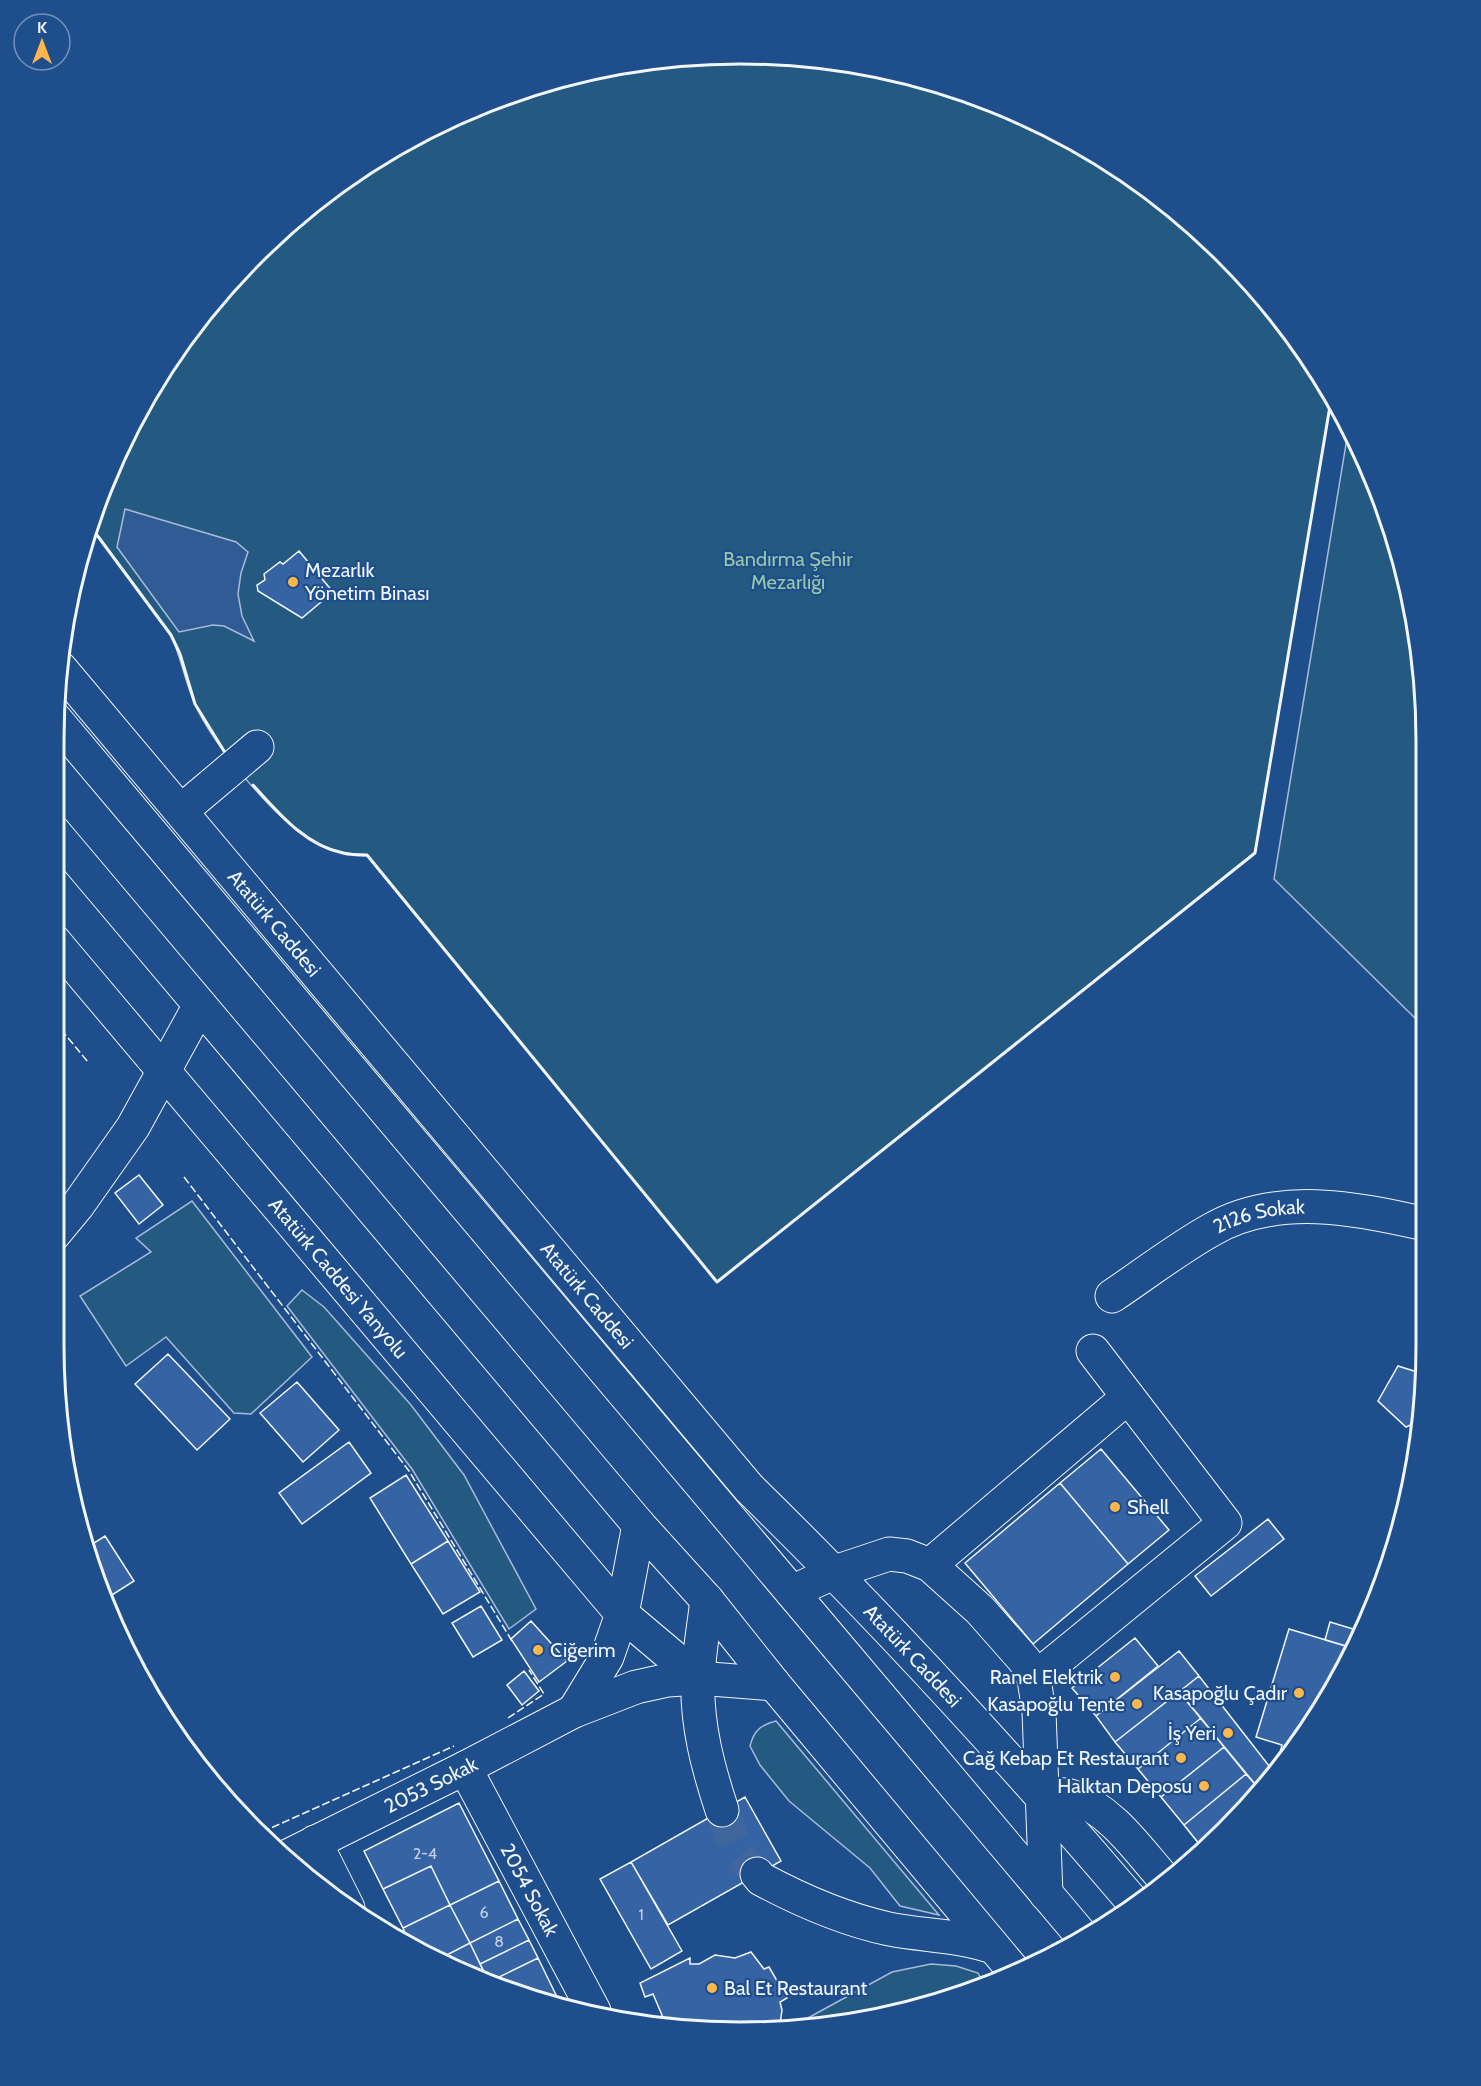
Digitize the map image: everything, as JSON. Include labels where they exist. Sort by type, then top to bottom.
[{"type":"main road","name":"Atatürk Caddesi","points":[[68,677],[749,1488],[835,1572],[1041,1794],[1130,1898]]},
{"type":"main road","name":"Atatürk Caddesi","points":[[65,731],[1078,1931]]},
{"type":"main road","points":[[181,811],[257,747]]},
{"type":"main road","points":[[65,845],[639,1526],[706,1600],[1009,1965]]},
{"type":"main road","name":"Atatürk Caddesi Yanyolu","points":[[65,954],[622,1614],[698,1678]]},
{"type":"main road","points":[[65,1221],[133,1127],[200,1005]]},
{"type":"main road","name":"2126 Sokak","points":[[1112,1296],[1212,1229],[1249,1213],[1311,1205],[1380,1213],[1416,1222]]},
{"type":"main road","points":[[1034,1679],[1225,1523],[1093,1351]]},
{"type":"main road","points":[[930,1565],[1128,1397]]},
{"type":"main road","points":[[574,1711],[608,1657],[622,1614],[639,1526]]},
{"type":"main road","points":[[792,1592],[835,1572],[889,1554],[907,1556],[930,1565],[980,1610],[1025,1661],[1034,1679],[1039,1712],[1046,1894]]},
{"type":"main road","points":[[706,1600],[698,1678],[703,1739],[713,1784],[722,1810]]},
{"type":"main road","name":"2053 Sokak","points":[[294,1853],[574,1711],[636,1687],[668,1680],[698,1678],[774,1684]]},
{"type":"main road","name":"2054 Sokak","points":[[465,1768],[590,2004]]},
{"type":"main road","points":[[1041,1794],[1072,1796],[1096,1808],[1116,1825],[1161,1875]]},
{"type":"main road","points":[[315,1842],[338,1889]]},
{"type":"main road","points":[[757,1874],[761,1879],[810,1904],[852,1920],[906,1932],[969,1939],[993,1947]]},
{"type":"green space","name":"Bandırma Şehir Mezarlığı","points":[[740,64],[829,70],[872,77],[958,100],[1039,134],[1116,178],[1152,204],[1219,262],[1277,329],[1303,365],[1329,409],[1255,853],[717,1282],[367,856],[336,851],[318,844],[284,819],[248,782],[216,740],[195,704],[171,635],[97,535],[134,442],[155,402],[204,329],[262,262],[329,204],[365,178],[442,134],[482,116],[523,100],[609,77],[652,70]]},
{"type":"green space","points":[[1347,441],[1381,523],[1404,609],[1411,652],[1416,740],[1416,1019],[1274,879]]},
{"type":"green space","points":[[192,1201],[312,1357],[251,1414],[234,1413],[166,1337],[126,1366],[80,1296],[151,1252],[136,1238]]},
{"type":"green space","points":[[302,1290],[324,1307],[411,1405],[464,1475],[536,1609],[509,1629],[412,1469],[287,1306]]},
{"type":"green space","points":[[776,1721],[939,1915],[900,1906],[870,1868],[789,1801],[760,1765],[750,1746],[759,1729]]},
{"type":"green space","points":[[931,1964],[956,1966],[978,1973],[980,1977],[958,1986],[872,2009],[808,2018],[892,1972]]},
{"type":"shaded area","points":[[125,509],[236,542],[248,552],[241,573],[238,594],[242,616],[254,641],[224,626],[213,625],[179,632],[117,547]]},
{"type":"building","name":"Mezarlık Yönetim Binası","points":[[299,551],[333,592],[302,618],[258,591],[257,585],[265,580],[264,574],[280,562],[283,564]]},
{"type":"building","points":[[139,1175],[163,1205],[139,1224],[115,1193]]},
{"type":"building","points":[[168,1354],[230,1419],[197,1450],[135,1384]]},
{"type":"building","points":[[1398,1366],[1415,1372],[1412,1424],[1406,1427],[1378,1401]]},
{"type":"building","points":[[297,1382],[339,1430],[303,1462],[260,1413]]},
{"type":"building","points":[[349,1442],[371,1473],[302,1524],[279,1493]]},
{"type":"building","name":"Shell","points":[[1101,1449],[1169,1530],[1128,1564],[1060,1483]]},
{"type":"building","points":[[406,1475],[448,1541],[411,1564],[370,1498]]},
{"type":"building","points":[[1060,1483],[1128,1564],[1033,1644],[965,1563]]},
{"type":"building","points":[[1268,1519],[1284,1539],[1211,1596],[1195,1576]]},
{"type":"building","points":[[105,1536],[134,1581],[112,1595],[94,1543]]},
{"type":"building","points":[[448,1541],[480,1592],[443,1614],[411,1564]]},
{"type":"building","points":[[481,1606],[502,1640],[473,1657],[452,1623]]},
{"type":"building","name":"Ciğerim","points":[[531,1621],[567,1661],[539,1682],[511,1639]]},
{"type":"building","points":[[1330,1622],[1354,1629],[1346,1646],[1325,1640]]},
{"type":"building","name":"Kasapoğlu Çadır","points":[[1289,1629],[1346,1646],[1326,1684],[1280,1753],[1282,1745],[1256,1737]]},
{"type":"building","name":"Ranel Elektrik","points":[[1135,1638],[1158,1666],[1096,1716],[1072,1688]]},
{"type":"building","name":"Kasapoğlu Tente","points":[[1179,1651],[1199,1676],[1115,1742],[1096,1716]]},
{"type":"building","points":[[524,1671],[539,1691],[522,1705],[507,1685]]},
{"type":"building","name":"İş Yeri","points":[[1199,1676],[1269,1766],[1255,1784],[1179,1692]]},
{"type":"building","points":[[1179,1692],[1201,1718],[1138,1769],[1115,1742]]},
{"type":"building","name":"Cağ Kebap Et Restaurant","points":[[1201,1718],[1224,1747],[1161,1797],[1138,1769]]},
{"type":"building","name":"Halktan Deposu","points":[[1224,1747],[1246,1774],[1184,1825],[1161,1797]]},
{"type":"building","points":[[1246,1774],[1255,1784],[1219,1824],[1198,1843],[1184,1825]]},
{"type":"building","points":[[745,1797],[781,1861],[668,1925],[631,1862]]},
{"type":"building","points":[[459,1803],[499,1881],[450,1905],[431,1866],[383,1889],[364,1851]]},
{"type":"building","points":[[631,1862],[682,1951],[651,1969],[600,1879]]},
{"type":"building","points":[[431,1866],[450,1905],[403,1928],[383,1889]]},
{"type":"building","points":[[499,1881],[518,1919],[470,1943],[450,1905]]},
{"type":"building","points":[[450,1905],[470,1943],[448,1955],[405,1933],[403,1928]]},
{"type":"building","points":[[518,1919],[529,1940],[480,1964],[470,1943]]},
{"type":"building","points":[[529,1940],[538,1958],[500,1977],[483,1970],[480,1964]]},
{"type":"building","points":[[470,1943],[483,1971],[482,1970],[448,1955]]},
{"type":"building","name":"Bal Et Restaurant","points":[[751,1952],[764,1969],[769,1967],[787,1998],[780,2002],[781,2020],[740,2022],[663,2017],[653,1994],[645,1997],[640,1983],[690,1958],[690,1964],[699,1964],[715,1955],[735,1958]]},
{"type":"building","points":[[538,1958],[556,1995],[523,1986],[500,1977]]},
{"type":"tunnel","points":[[722,1810],[739,1854],[757,1874]]},
{"type":"fence","points":[[65,1034],[88,1062]]},
{"type":"fence","points":[[184,1177],[409,1471],[512,1641]]},
{"type":"fence","points":[[508,1718],[544,1694],[529,1670]]},
{"type":"fence","points":[[268,1829],[454,1746]]},
{"type":"wall","points":[[253,785],[293,826],[316,843],[343,853],[367,855],[717,1282],[1255,853],[1329,409]]},
{"type":"wall","points":[[97,535],[171,635],[180,654],[195,704],[224,751]]},
{"type":"place","name":"Mezarlık Yönetim Binası","points":[[293,582]]},
{"type":"place","name":"Shell","points":[[1115,1507]]},
{"type":"place","name":"Ciğerim","points":[[538,1650]]},
{"type":"place","name":"Ranel Elektrik","points":[[1115,1677]]},
{"type":"place","name":"Kasapoğlu Çadır","points":[[1299,1693]]},
{"type":"place","name":"Kasapoğlu Tente","points":[[1137,1704]]},
{"type":"place","name":"İş Yeri","points":[[1228,1733]]},
{"type":"place","name":"Cağ Kebap Et Restaurant","points":[[1181,1758]]},
{"type":"place","name":"Halktan Deposu","points":[[1204,1786]]},
{"type":"place","name":"Bal Et Restaurant","points":[[712,1988]]}]
